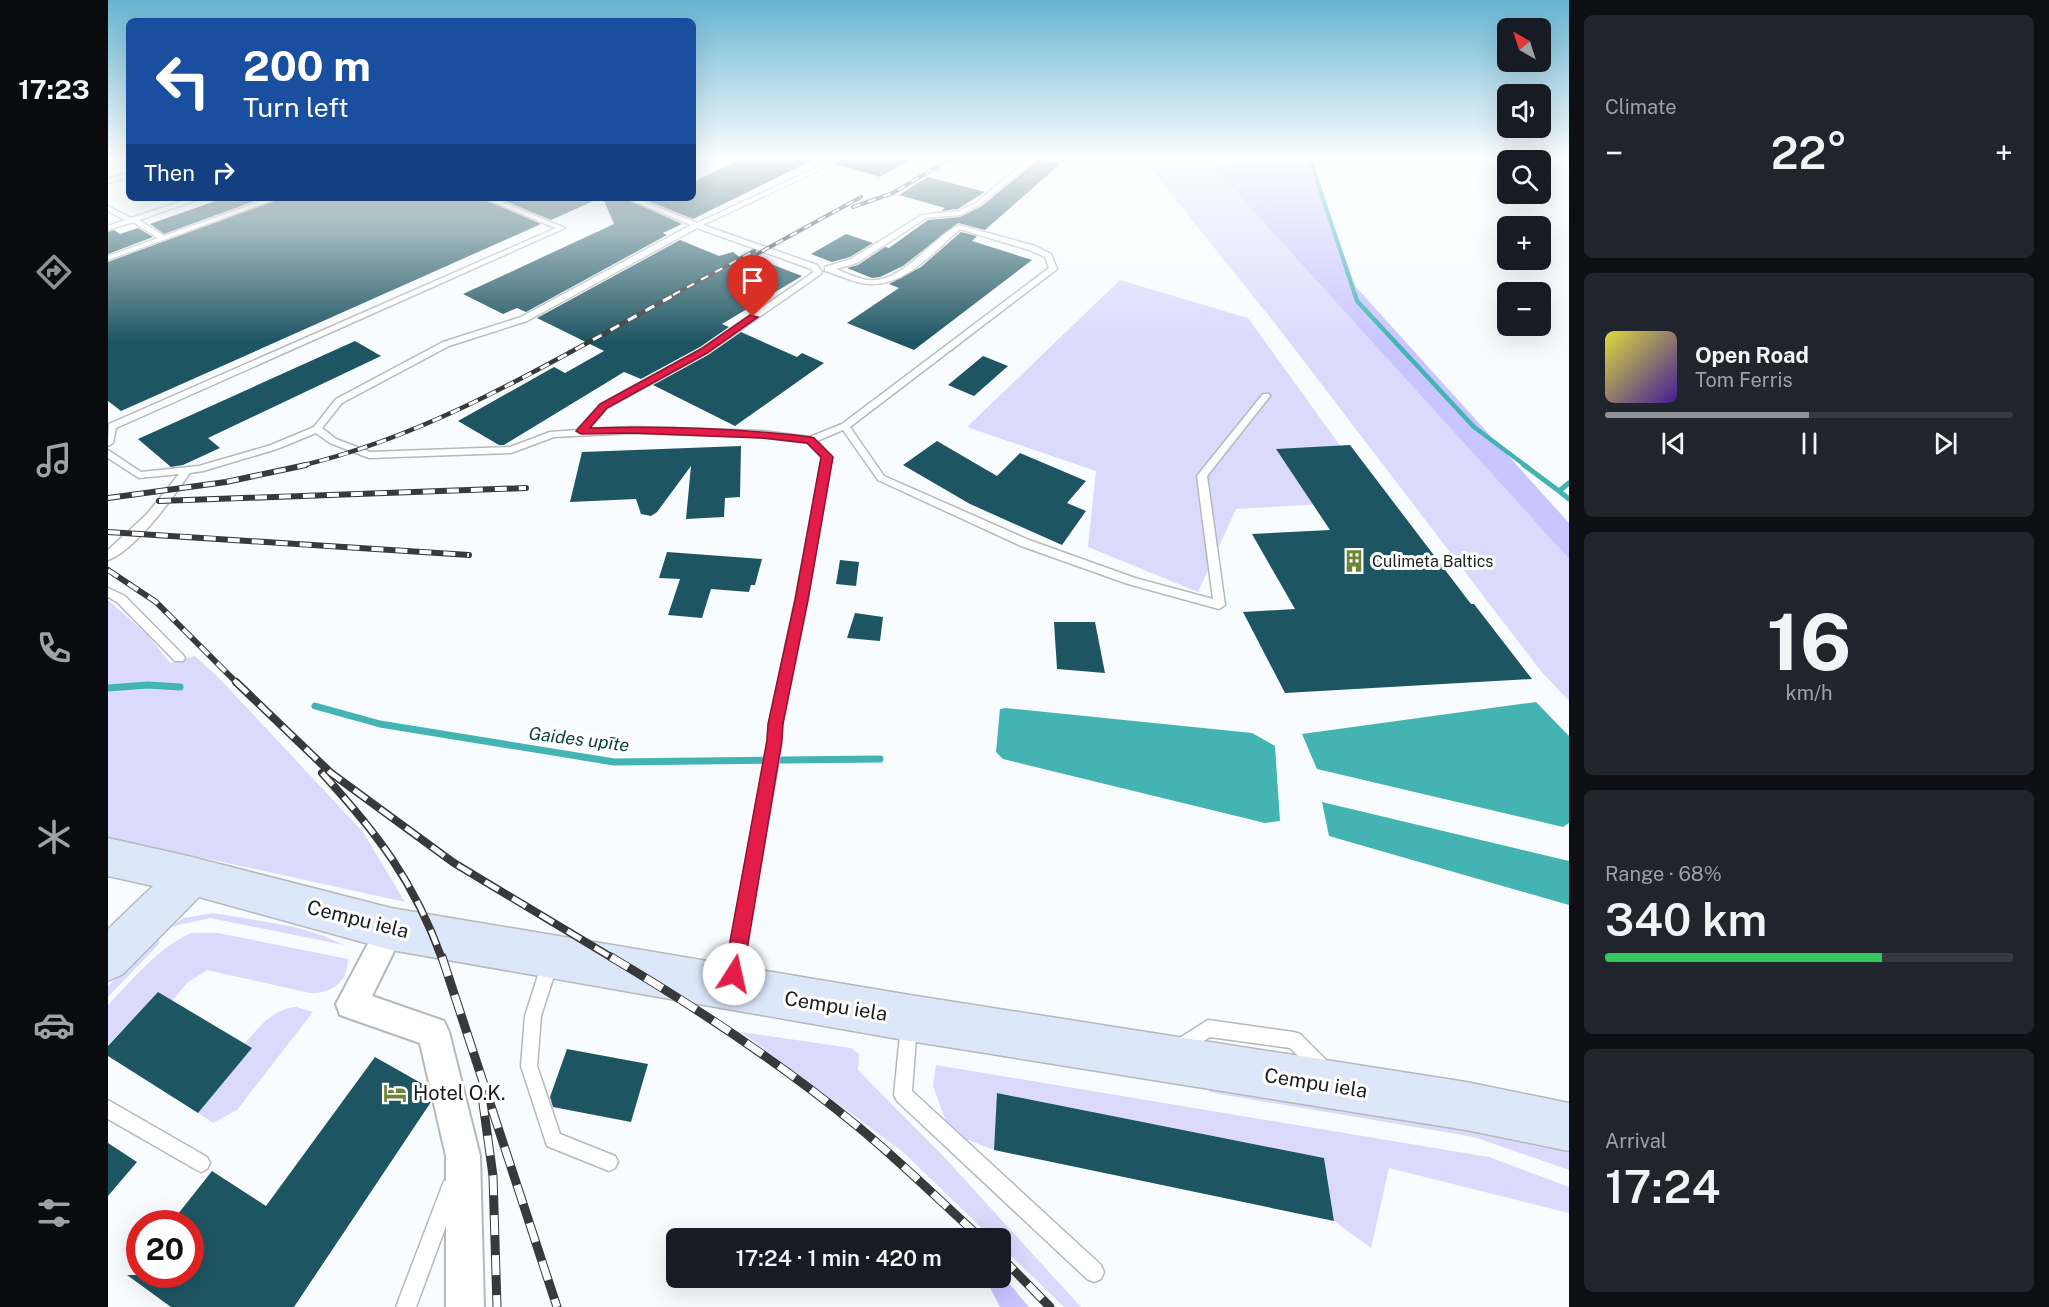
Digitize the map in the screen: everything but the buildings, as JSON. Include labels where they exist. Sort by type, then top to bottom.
[{"type":"main road","name":"Cempu iela","points":[[108,857],[192,876],[391,930],[909,1018],[1466,1106],[1569,1127]]},
{"type":"main road","points":[[108,959],[192,876]]},
{"type":"street","points":[[391,930],[351,1004],[433,1032],[463,1156],[465,1307]]},
{"type":"lane","points":[[108,228],[132,220],[163,238]]},
{"type":"lane","points":[[108,258],[214,220]]},
{"type":"lane","points":[[108,443],[109,425],[562,228],[542,220]]},
{"type":"lane","points":[[684,220],[814,267],[818,272]]},
{"type":"lane","points":[[108,453],[139,475],[200,470],[274,447],[317,429],[339,401],[446,344],[524,319],[708,220]]},
{"type":"lane","points":[[581,431],[604,406],[704,351],[818,272],[854,261],[918,220]]},
{"type":"lane","points":[[317,429],[333,441],[369,455],[511,450],[553,434],[581,431],[632,430],[761,434],[811,440],[845,426],[1053,269],[1048,256],[1032,248],[959,227],[932,247],[919,261],[885,282],[869,283],[828,269]]},
{"type":"lane","points":[[845,426],[881,478],[1025,543],[1132,581],[1219,605],[1202,476],[1266,396]]},
{"type":"lane","points":[[731,988],[774,747],[775,724],[801,600],[827,457],[811,440]]},
{"type":"lane","points":[[108,556],[141,527],[169,496],[186,471]]},
{"type":"lane","points":[[108,592],[121,599],[179,658]]},
{"type":"lane","points":[[553,956],[532,1016],[529,1066],[553,1140],[609,1162]]},
{"type":"lane","points":[[909,1018],[903,1095],[1094,1272]]},
{"type":"lane","points":[[108,1109],[201,1163]]},
{"type":"lane","points":[[406,1307],[463,1156]]},
{"type":"shaded area","points":[[1192,220],[1261,220],[1569,559],[1569,701],[1540,670],[1277,326]]},
{"type":"shaded area","points":[[1261,220],[1331,220],[1356,287],[1569,523],[1569,559]]},
{"type":"shaded area","points":[[1120,280],[1248,318],[1380,501],[1236,509],[1198,592],[1088,547],[1096,471],[967,427]]},
{"type":"shaded area","points":[[108,600],[147,634],[170,663],[195,656],[219,678],[363,832],[405,902],[209,859],[108,840]]},
{"type":"shaded area","points":[[213,913],[297,928],[344,945],[210,918],[170,927],[184,918]]},
{"type":"shaded area","points":[[191,933],[218,933],[348,959],[347,967],[342,980],[337,985],[318,993],[207,970],[187,983],[172,1001],[158,993],[108,1045],[108,1005],[157,956]]},
{"type":"shaded area","points":[[155,940],[159,941],[158,945],[108,997],[108,986]]},
{"type":"shaded area","points":[[296,1007],[313,1012],[237,1110],[213,1123],[198,1113],[251,1049],[244,1044],[256,1031],[273,1015]]},
{"type":"shaded area","points":[[741,1032],[851,1048],[859,1054],[858,1070],[946,1159],[1009,1228],[982,1228],[903,1152]]},
{"type":"shaded area","points":[[936,1065],[1489,1157],[1569,1187],[1569,1213],[1389,1168],[1371,1248],[1334,1221],[1324,1158],[998,1093],[994,1150],[958,1136],[945,1119],[933,1086]]},
{"type":"shaded area","points":[[1205,1086],[1569,1147],[1569,1170],[1474,1137],[1219,1094],[1210,1092]]},
{"type":"shaded area","points":[[1011,1230],[1081,1307],[1064,1307],[1011,1256]]},
{"type":"shaded area","points":[[1011,1286],[1029,1307],[1000,1307],[990,1288],[1011,1288]]},
{"type":"water","points":[[1536,702],[1569,736],[1569,823],[1563,827],[1317,769],[1302,734]]},
{"type":"water","points":[[1000,709],[1252,733],[1275,746],[1280,821],[1265,823],[1003,759],[996,752]]},
{"type":"water","points":[[1322,802],[1569,861],[1569,905],[1329,836]]},
{"type":"waterway","points":[[1330,220],[1355,295]]},
{"type":"waterway","points":[[1355,294],[1357,301],[1474,427],[1526,466]]},
{"type":"waterway","points":[[1524,465],[1559,491]]},
{"type":"waterway","points":[[1559,491],[1569,483]]},
{"type":"waterway","points":[[1559,491],[1569,499]]},
{"type":"waterway","name":"Gaides upīte","points":[[108,688],[148,685],[180,687]]},
{"type":"waterway","name":"Gaides upīte","points":[[315,706],[380,724],[614,762],[880,759]]},
{"type":"railway","points":[[748,259],[819,220]]},
{"type":"railway","points":[[673,295],[754,251]]},
{"type":"railway","points":[[300,466],[350,452],[447,415],[539,369],[676,294]]},
{"type":"railway","points":[[108,498],[226,482],[306,465]]},
{"type":"railway","points":[[159,501],[526,488]]},
{"type":"railway","points":[[108,532],[469,555]]},
{"type":"railway","points":[[108,570],[156,602],[236,682]]},
{"type":"railway","points":[[236,682],[331,773],[454,863],[614,959]]},
{"type":"railway","points":[[322,773],[360,816],[392,859],[419,905],[442,959]]},
{"type":"railway","points":[[442,957],[557,1307]]},
{"type":"railway","points":[[611,957],[737,1036],[797,1079],[856,1125],[970,1228]]},
{"type":"railway","points":[[482,1096],[493,1176],[497,1307]]},
{"type":"railway","points":[[1011,1267],[1050,1307]]},
{"type":"place","name":"Culimeta Baltics","points":[[1354,561]]},
{"type":"place","name":"Hotel O.K.","points":[[395,1093]]},
{"type":"route","points":[[734,974],[775,740],[775,724],[801,600],[827,457],[811,440],[761,434],[632,430],[581,431],[604,406],[704,351],[753,317]]}]
